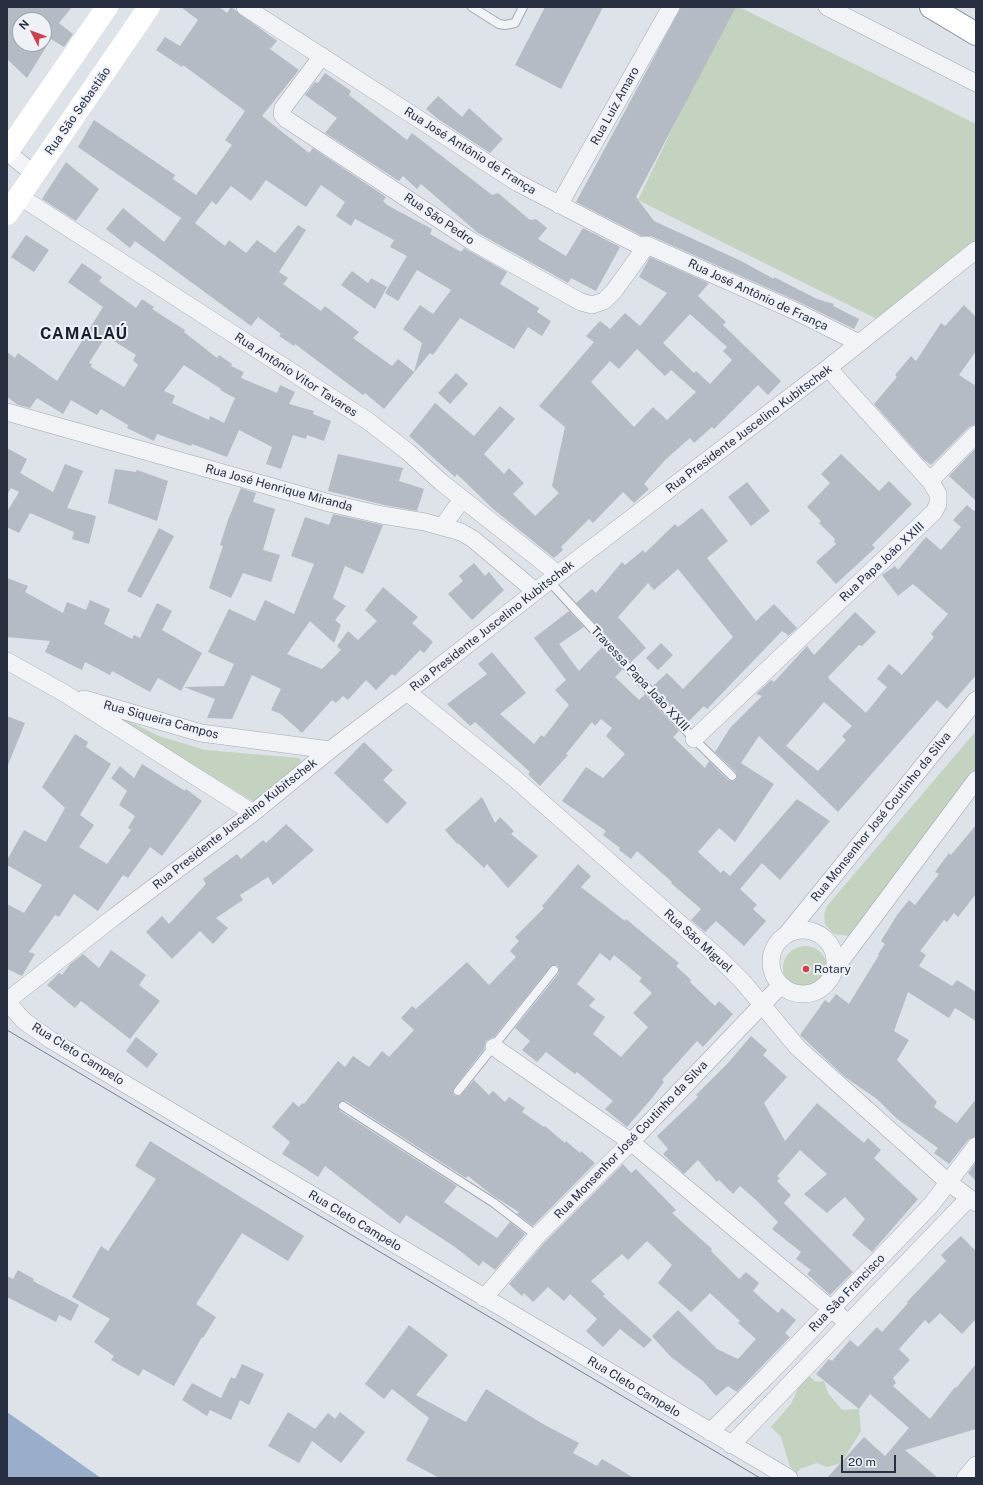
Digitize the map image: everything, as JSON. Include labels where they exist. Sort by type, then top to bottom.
[{"type":"main road","points":[[7,152],[107,7]]},
{"type":"main road","points":[[115,7],[144,15]]},
{"type":"main road","points":[[931,7],[976,34]]},
{"type":"main road","points":[[940,7],[976,22]]},
{"type":"main road","name":"Rua São Sebastião","points":[[7,214],[144,15]]},
{"type":"street","name":"Rua José Antônio de França","points":[[245,7],[518,183],[640,246],[647,245],[795,311],[859,343]]},
{"type":"street","name":"Rua Luiz Amaro","points":[[559,205],[671,7]]},
{"type":"street","points":[[827,7],[976,83]]},
{"type":"street","name":"Rua São Pedro","points":[[322,56],[283,108],[282,114],[286,119],[473,242],[581,302],[592,305],[604,302],[614,291],[647,245]]},
{"type":"street","points":[[7,152],[34,174]]},
{"type":"street","name":"Rua Antônio Vitor Tavares","points":[[19,196],[368,421],[408,452],[553,577]]},
{"type":"street","name":"Rua Presidente Juscelino Kubitschek","points":[[7,1001],[114,917],[253,813],[330,750],[407,692],[553,577],[828,368],[976,250]]},
{"type":"street","name":"Rua Papa João XXIII","points":[[694,739],[934,512],[938,504],[938,494],[930,481],[828,368]]},
{"type":"street","name":"Rua José Henrique Miranda","points":[[7,412],[329,502],[382,515],[444,526],[461,532],[473,539],[535,591]]},
{"type":"street","points":[[930,481],[976,434]]},
{"type":"street","points":[[444,526],[462,499]]},
{"type":"street","name":"Rua Siqueira Campos","points":[[7,661],[64,693],[253,813]]},
{"type":"street","name":"Rua São Miguel","points":[[407,692],[513,777],[720,958],[798,1048],[948,1182],[973,1201]]},
{"type":"street","name":"Rua Siqueira Campos","points":[[64,693],[201,733],[330,750]]},
{"type":"street","name":"Rua Monsenhor José Coutinho da Silva","points":[[786,935],[976,700]]},
{"type":"street","points":[[834,970],[835,959],[828,942],[821,936],[804,930],[786,935],[776,945],[771,959],[775,977],[781,985],[790,991],[800,994],[821,988],[829,980],[834,970],[976,780]]},
{"type":"street","name":"Rua Monsenhor José Coutinho da Silva","points":[[484,1298],[537,1236],[631,1142],[781,985]]},
{"type":"street","name":"Rua Cleto Campelo","points":[[7,1001],[24,1021],[51,1040],[731,1445],[789,1478]]},
{"type":"street","points":[[494,1047],[631,1142],[848,1324]]},
{"type":"street","name":"Rua São Francisco","points":[[710,1432],[832,1310],[931,1205],[976,1146]]},
{"type":"street","name":"Rua São Francisco","points":[[731,1445],[848,1324],[973,1201]]},
{"type":"street","points":[[965,1478],[976,1465]]},
{"type":"lane","points":[[472,7],[499,24],[505,25],[515,22],[523,7]]},
{"type":"lane","name":"Travessa Papa João XXIII","points":[[553,577],[694,739],[732,776]]},
{"type":"lane","points":[[458,1091],[554,970]]},
{"type":"lane","points":[[343,1106],[494,1203],[537,1236]]},
{"type":"green space","points":[[731,7],[739,7],[976,124],[976,242],[879,320],[638,200]]},
{"type":"green space","points":[[96,705],[159,736],[205,750],[299,758],[303,764],[254,802]]},
{"type":"green space","points":[[976,731],[976,776],[850,936],[834,934],[825,924],[824,915],[827,906]]},
{"type":"green space","points":[[801,946],[809,946],[821,952],[827,964],[827,972],[821,984],[809,990],[801,990],[789,984],[783,972],[783,964],[789,952]]},
{"type":"green space","points":[[803,1370],[816,1382],[824,1381],[828,1393],[842,1410],[859,1409],[861,1431],[841,1463],[827,1467],[817,1463],[800,1469],[797,1473],[790,1467],[781,1437],[771,1427],[791,1404],[797,1391]]},
{"type":"water","points":[[7,1412],[101,1478],[7,1478]]},
{"type":"building","points":[[7,7],[72,7],[59,23],[73,34],[64,47],[52,40],[52,12],[12,12],[12,52],[43,52],[27,78],[7,59]]},
{"type":"building","points":[[181,7],[219,7],[227,13],[231,7],[277,41],[270,49],[299,70],[262,116],[309,153],[313,148],[386,197],[383,201],[387,205],[432,229],[430,234],[461,252],[464,248],[507,272],[500,284],[539,308],[537,312],[551,321],[542,336],[528,327],[514,349],[460,318],[433,355],[430,353],[384,409],[365,393],[363,395],[295,344],[294,346],[279,336],[281,334],[258,317],[251,326],[135,241],[130,248],[106,229],[123,208],[164,242],[181,218],[78,147],[94,120],[175,175],[173,179],[196,195],[232,145],[225,140],[245,111],[183,65],[182,67],[156,50],[165,37],[180,46],[198,20]],"holes":[[[266,180],[306,207],[321,185],[345,202],[336,216],[351,226],[355,219],[394,240],[390,247],[407,256],[385,293],[398,301],[417,270],[451,290],[433,314],[420,305],[403,329],[422,343],[414,372],[398,359],[392,366],[353,338],[359,332],[325,306],[321,311],[283,284],[288,278],[279,272],[306,230],[298,225],[275,253],[257,240],[246,253],[229,240],[225,246],[195,223],[212,201],[216,205],[231,186],[251,201]]]},
{"type":"building","points":[[545,7],[603,7],[561,89],[515,65]]},
{"type":"building","points":[[681,7],[736,7],[636,197],[654,221],[741,261],[774,279],[774,277],[817,299],[834,304],[833,306],[859,319],[854,329],[799,302],[651,236],[642,236],[576,202]]},
{"type":"building","points":[[325,73],[351,91],[349,95],[407,140],[412,133],[492,195],[498,193],[530,220],[536,219],[547,228],[538,239],[566,256],[583,228],[620,247],[596,291],[571,278],[568,283],[478,233],[421,184],[417,189],[403,176],[399,181],[325,133],[337,118],[305,95],[315,82],[318,83]]},
{"type":"building","points":[[438,96],[462,117],[469,108],[503,139],[490,153],[438,119],[426,109]]},
{"type":"building","points":[[66,162],[99,189],[76,221],[42,199]]},
{"type":"building","points":[[26,235],[49,250],[34,272],[11,257]]},
{"type":"building","points":[[650,257],[709,283],[698,296],[726,322],[723,325],[781,381],[768,395],[758,385],[714,429],[712,427],[694,443],[690,438],[665,460],[644,484],[649,489],[634,503],[623,492],[593,523],[589,519],[561,547],[563,550],[554,558],[492,508],[457,474],[455,477],[409,436],[435,403],[474,436],[500,406],[515,419],[484,454],[504,474],[509,468],[524,483],[513,494],[535,516],[559,493],[552,486],[565,427],[539,406],[594,342],[586,336],[600,321],[610,329],[625,313],[640,326],[667,293],[639,277]],"holes":[[[690,314],[727,347],[723,351],[732,360],[710,384],[696,371],[694,373],[663,343]],[[637,349],[665,376],[671,370],[696,392],[667,420],[653,407],[634,427],[591,382],[610,361],[619,369]]]},
{"type":"building","points":[[82,263],[102,277],[99,281],[136,308],[142,299],[154,307],[152,309],[185,330],[184,332],[217,358],[219,355],[232,364],[231,366],[244,372],[241,378],[277,393],[280,385],[295,392],[289,404],[314,411],[313,414],[331,421],[324,441],[307,435],[306,439],[293,435],[281,469],[266,464],[272,447],[239,430],[227,457],[192,444],[191,446],[157,434],[154,441],[127,428],[128,425],[101,409],[97,415],[71,400],[63,414],[37,398],[30,408],[18,405],[7,397],[7,352],[15,358],[18,353],[57,381],[103,307],[68,282]],"holes":[[[106,336],[136,355],[133,360],[138,365],[124,387],[91,367],[92,364],[89,363]],[[184,365],[221,389],[220,390],[235,398],[224,423],[210,416],[209,420],[172,403],[175,396],[164,391]]]},
{"type":"building","points":[[352,271],[368,283],[371,278],[387,287],[375,309],[341,285]]},
{"type":"building","points":[[964,305],[976,317],[976,351],[959,375],[976,386],[976,424],[969,427],[931,465],[923,459],[874,404],[897,377],[895,375],[911,356],[916,361],[941,323],[945,326]]},
{"type":"building","points":[[456,373],[468,384],[450,404],[438,393]]},
{"type":"building","points":[[7,448],[27,459],[20,473],[53,492],[65,464],[83,471],[67,508],[96,516],[89,544],[72,539],[74,532],[30,513],[19,533],[7,527],[7,512],[19,492],[11,488],[7,495]]},
{"type":"building","points":[[976,448],[976,501],[949,476]]},
{"type":"building","points":[[338,454],[403,468],[399,481],[424,489],[417,511],[384,505],[328,491]]},
{"type":"building","points":[[841,454],[879,491],[889,481],[912,504],[872,545],[875,548],[836,584],[816,562],[836,544],[834,541],[835,539],[819,523],[821,521],[807,507],[830,483],[821,474]]},
{"type":"building","points":[[115,469],[136,472],[137,470],[168,481],[157,521],[108,503]]},
{"type":"building","points":[[747,482],[770,511],[751,526],[728,497]]},
{"type":"building","points":[[241,488],[256,493],[253,502],[275,509],[263,550],[280,555],[271,582],[243,573],[231,598],[209,588],[223,546],[220,545],[228,520]]},
{"type":"building","points":[[967,505],[974,511],[976,509],[976,675],[947,709],[937,700],[838,812],[759,736],[741,763],[774,784],[735,842],[719,828],[698,852],[721,873],[723,870],[730,876],[797,799],[830,821],[780,880],[762,863],[740,889],[757,905],[753,909],[766,921],[744,946],[716,921],[705,932],[691,920],[701,909],[671,883],[672,882],[637,851],[631,859],[603,835],[606,831],[562,801],[586,767],[603,778],[625,754],[606,736],[612,728],[601,719],[595,726],[592,722],[566,754],[568,755],[540,786],[528,774],[530,772],[475,722],[470,726],[447,704],[487,674],[478,664],[492,652],[526,693],[500,714],[534,744],[541,735],[544,737],[569,705],[555,690],[566,680],[534,638],[569,611],[584,627],[559,644],[579,671],[602,647],[623,669],[615,677],[639,700],[645,694],[679,731],[673,737],[705,768],[709,761],[728,780],[734,781],[737,778],[736,772],[715,752],[730,728],[762,696],[756,694],[771,680],[774,682],[807,646],[814,655],[855,612],[876,632],[862,646],[859,645],[828,677],[866,713],[887,687],[877,679],[889,664],[902,675],[934,637],[931,634],[948,614],[913,584],[898,596],[882,575],[895,566],[898,570],[926,537],[941,550],[961,527],[953,520]],"holes":[[[824,702],[852,726],[842,736],[846,740],[818,771],[786,746]]]},
{"type":"building","points":[[702,508],[728,541],[707,558],[756,621],[774,604],[797,628],[787,637],[788,635],[782,631],[707,709],[704,706],[687,723],[653,686],[667,673],[683,689],[733,637],[678,569],[654,590],[648,583],[618,617],[646,648],[631,662],[576,603],[592,589],[596,593],[622,562],[625,565],[643,550],[645,553],[675,524],[678,527]]},
{"type":"building","points":[[333,514],[383,525],[363,574],[345,566],[333,598],[346,606],[335,620],[341,625],[334,643],[310,621],[287,654],[322,669],[341,650],[337,646],[348,631],[358,640],[377,621],[365,610],[383,587],[418,617],[412,623],[433,642],[424,653],[420,650],[395,676],[392,674],[376,690],[366,680],[348,700],[343,696],[336,703],[332,700],[302,733],[281,714],[271,710],[281,689],[252,675],[232,719],[207,718],[215,699],[184,687],[224,686],[234,664],[208,652],[229,609],[255,621],[265,600],[294,614],[314,564],[291,556],[305,517],[329,525]]},
{"type":"building","points":[[159,528],[174,536],[141,598],[127,591]]},
{"type":"building","points":[[474,563],[485,576],[489,572],[504,590],[472,620],[448,594],[463,581],[459,576]]},
{"type":"building","points":[[7,578],[28,586],[25,592],[63,613],[67,602],[86,610],[90,600],[110,609],[104,624],[132,639],[134,635],[140,638],[157,603],[172,611],[162,630],[202,653],[181,691],[158,678],[150,692],[112,671],[110,675],[85,662],[82,670],[45,652],[50,641],[7,637]]},
{"type":"building","points":[[661,643],[673,655],[658,670],[646,658]]},
{"type":"building","points":[[7,716],[25,723],[8,765],[7,765]]},
{"type":"building","points":[[75,734],[88,742],[86,747],[111,764],[80,815],[94,825],[79,847],[107,864],[131,830],[128,828],[135,816],[119,805],[127,791],[111,778],[120,766],[134,778],[142,764],[185,791],[186,789],[202,801],[162,856],[150,847],[128,878],[123,875],[98,911],[74,894],[59,917],[55,915],[29,952],[35,954],[22,976],[7,969],[7,904],[24,913],[42,885],[7,865],[7,860],[24,830],[46,842],[65,808],[42,787]]},
{"type":"building","points":[[364,742],[393,770],[383,780],[407,803],[387,824],[334,773]]},
{"type":"building","points":[[482,797],[495,823],[500,817],[514,831],[511,834],[538,856],[508,888],[487,864],[484,868],[458,843],[457,844],[445,830]]},
{"type":"building","points":[[286,824],[314,850],[273,885],[268,877],[240,895],[243,900],[216,918],[228,928],[213,944],[200,931],[172,959],[146,932],[162,916],[169,924],[206,884],[203,879],[237,854],[241,859],[263,840],[266,843]]},
{"type":"building","points":[[976,825],[976,894],[958,917],[954,913],[947,922],[944,920],[920,951],[926,955],[919,966],[952,986],[957,980],[976,992],[976,1021],[955,1008],[949,1018],[908,992],[894,1031],[909,1040],[897,1060],[937,1102],[934,1107],[957,1123],[976,1099],[976,1136],[968,1140],[949,1164],[934,1153],[938,1148],[896,1118],[877,1099],[845,1077],[800,1035],[825,1000],[829,1003],[836,994],[849,1004],[885,944],[881,941],[897,915],[909,900],[915,905],[939,874],[935,872],[949,853],[951,855]]},
{"type":"building","points":[[578,864],[591,876],[581,887],[625,921],[626,919],[679,963],[676,966],[715,1006],[719,1001],[733,1014],[703,1047],[697,1041],[662,1080],[664,1082],[627,1127],[605,1109],[613,1101],[577,1072],[575,1074],[546,1052],[537,1062],[522,1050],[530,1041],[515,1028],[559,973],[559,968],[557,965],[550,967],[494,1037],[486,1041],[484,1049],[454,1088],[453,1093],[455,1096],[460,1096],[474,1080],[489,1095],[493,1091],[505,1102],[509,1097],[525,1108],[522,1112],[544,1127],[545,1126],[565,1143],[566,1141],[580,1153],[581,1151],[595,1163],[533,1226],[517,1214],[519,1212],[492,1195],[468,1176],[466,1178],[346,1101],[341,1101],[338,1105],[340,1111],[457,1186],[444,1202],[497,1238],[510,1222],[525,1234],[495,1270],[483,1261],[479,1266],[455,1247],[406,1215],[400,1224],[325,1166],[318,1177],[282,1154],[290,1142],[272,1127],[293,1102],[299,1107],[302,1103],[304,1104],[338,1061],[345,1067],[353,1056],[369,1067],[382,1051],[389,1057],[414,1030],[401,1018],[412,1006],[416,1009],[467,962],[489,985],[516,957],[510,951],[519,941],[515,937],[544,908],[542,906]],"holes":[[[600,953],[610,961],[614,955],[642,978],[639,981],[652,993],[633,1013],[648,1027],[621,1057],[593,1034],[605,1017],[589,1006],[595,999],[577,984]]]},
{"type":"building","points":[[111,950],[146,975],[139,985],[160,1001],[130,1039],[81,1001],[75,1008],[47,985],[59,973],[62,975],[70,964],[83,954],[99,968]]},
{"type":"building","points":[[751,1036],[767,1050],[763,1055],[787,1077],[764,1103],[785,1141],[817,1103],[864,1143],[868,1138],[881,1150],[874,1158],[918,1199],[872,1252],[852,1235],[865,1219],[845,1197],[827,1213],[804,1194],[827,1174],[800,1150],[777,1176],[780,1178],[777,1181],[791,1195],[784,1203],[853,1272],[830,1295],[807,1274],[811,1270],[796,1259],[801,1252],[772,1229],[778,1222],[756,1200],[740,1186],[733,1194],[719,1180],[717,1182],[698,1160],[684,1174],[663,1154],[668,1149],[657,1136],[698,1097],[696,1095],[728,1063]]},
{"type":"building","points":[[136,1037],[158,1054],[147,1068],[126,1051]]},
{"type":"building","points":[[150,1141],[304,1236],[288,1261],[242,1233],[196,1304],[216,1317],[203,1338],[202,1337],[174,1386],[143,1369],[139,1376],[111,1360],[114,1356],[94,1342],[110,1319],[72,1297],[101,1246],[108,1251],[156,1179],[135,1166]]},
{"type":"building","points":[[976,1162],[976,1181],[968,1173]]},
{"type":"building","points":[[623,1164],[631,1173],[636,1169],[676,1210],[672,1213],[712,1249],[711,1251],[739,1279],[746,1272],[759,1283],[753,1291],[778,1313],[782,1308],[796,1320],[785,1333],[790,1337],[737,1392],[728,1386],[716,1396],[703,1381],[671,1357],[652,1336],[678,1310],[717,1349],[738,1359],[756,1339],[738,1323],[740,1321],[710,1293],[691,1312],[658,1283],[672,1265],[647,1241],[628,1260],[622,1254],[591,1281],[605,1294],[603,1296],[652,1340],[644,1348],[620,1329],[603,1347],[586,1331],[597,1319],[570,1294],[564,1301],[548,1287],[533,1302],[524,1293],[522,1296],[509,1284],[544,1243]]},
{"type":"building","points":[[961,1236],[976,1251],[976,1319],[962,1334],[940,1313],[929,1324],[925,1320],[899,1349],[910,1360],[893,1378],[896,1383],[893,1386],[930,1419],[955,1387],[956,1388],[976,1364],[976,1429],[905,1450],[938,1478],[827,1478],[864,1437],[885,1456],[909,1428],[870,1394],[859,1409],[816,1374],[829,1359],[832,1361],[850,1340],[858,1347],[877,1327],[882,1332],[908,1303],[907,1302],[946,1261],[941,1255]]},
{"type":"building","points":[[18,1270],[34,1279],[33,1281],[79,1305],[71,1321],[59,1315],[56,1322],[7,1297],[7,1276],[13,1279]]},
{"type":"building","points":[[409,1325],[448,1355],[416,1395],[466,1422],[486,1389],[543,1424],[579,1443],[573,1453],[597,1466],[602,1459],[634,1478],[439,1478],[406,1460],[429,1418],[392,1389],[384,1399],[365,1384]]},
{"type":"building","points":[[242,1364],[264,1374],[249,1405],[240,1400],[231,1420],[210,1410],[207,1416],[182,1400],[192,1383],[221,1398],[231,1377],[235,1379]]},
{"type":"building","points":[[288,1412],[315,1429],[328,1413],[335,1419],[340,1412],[365,1432],[341,1463],[312,1441],[299,1463],[268,1446]]},
{"type":"tram line","points":[[7,1030],[760,1478]]},
{"type":"place","name":"Rotary","points":[[806,969]]},
{"type":"district","name":"CAMALAÚ","points":[[84,334]]}]
